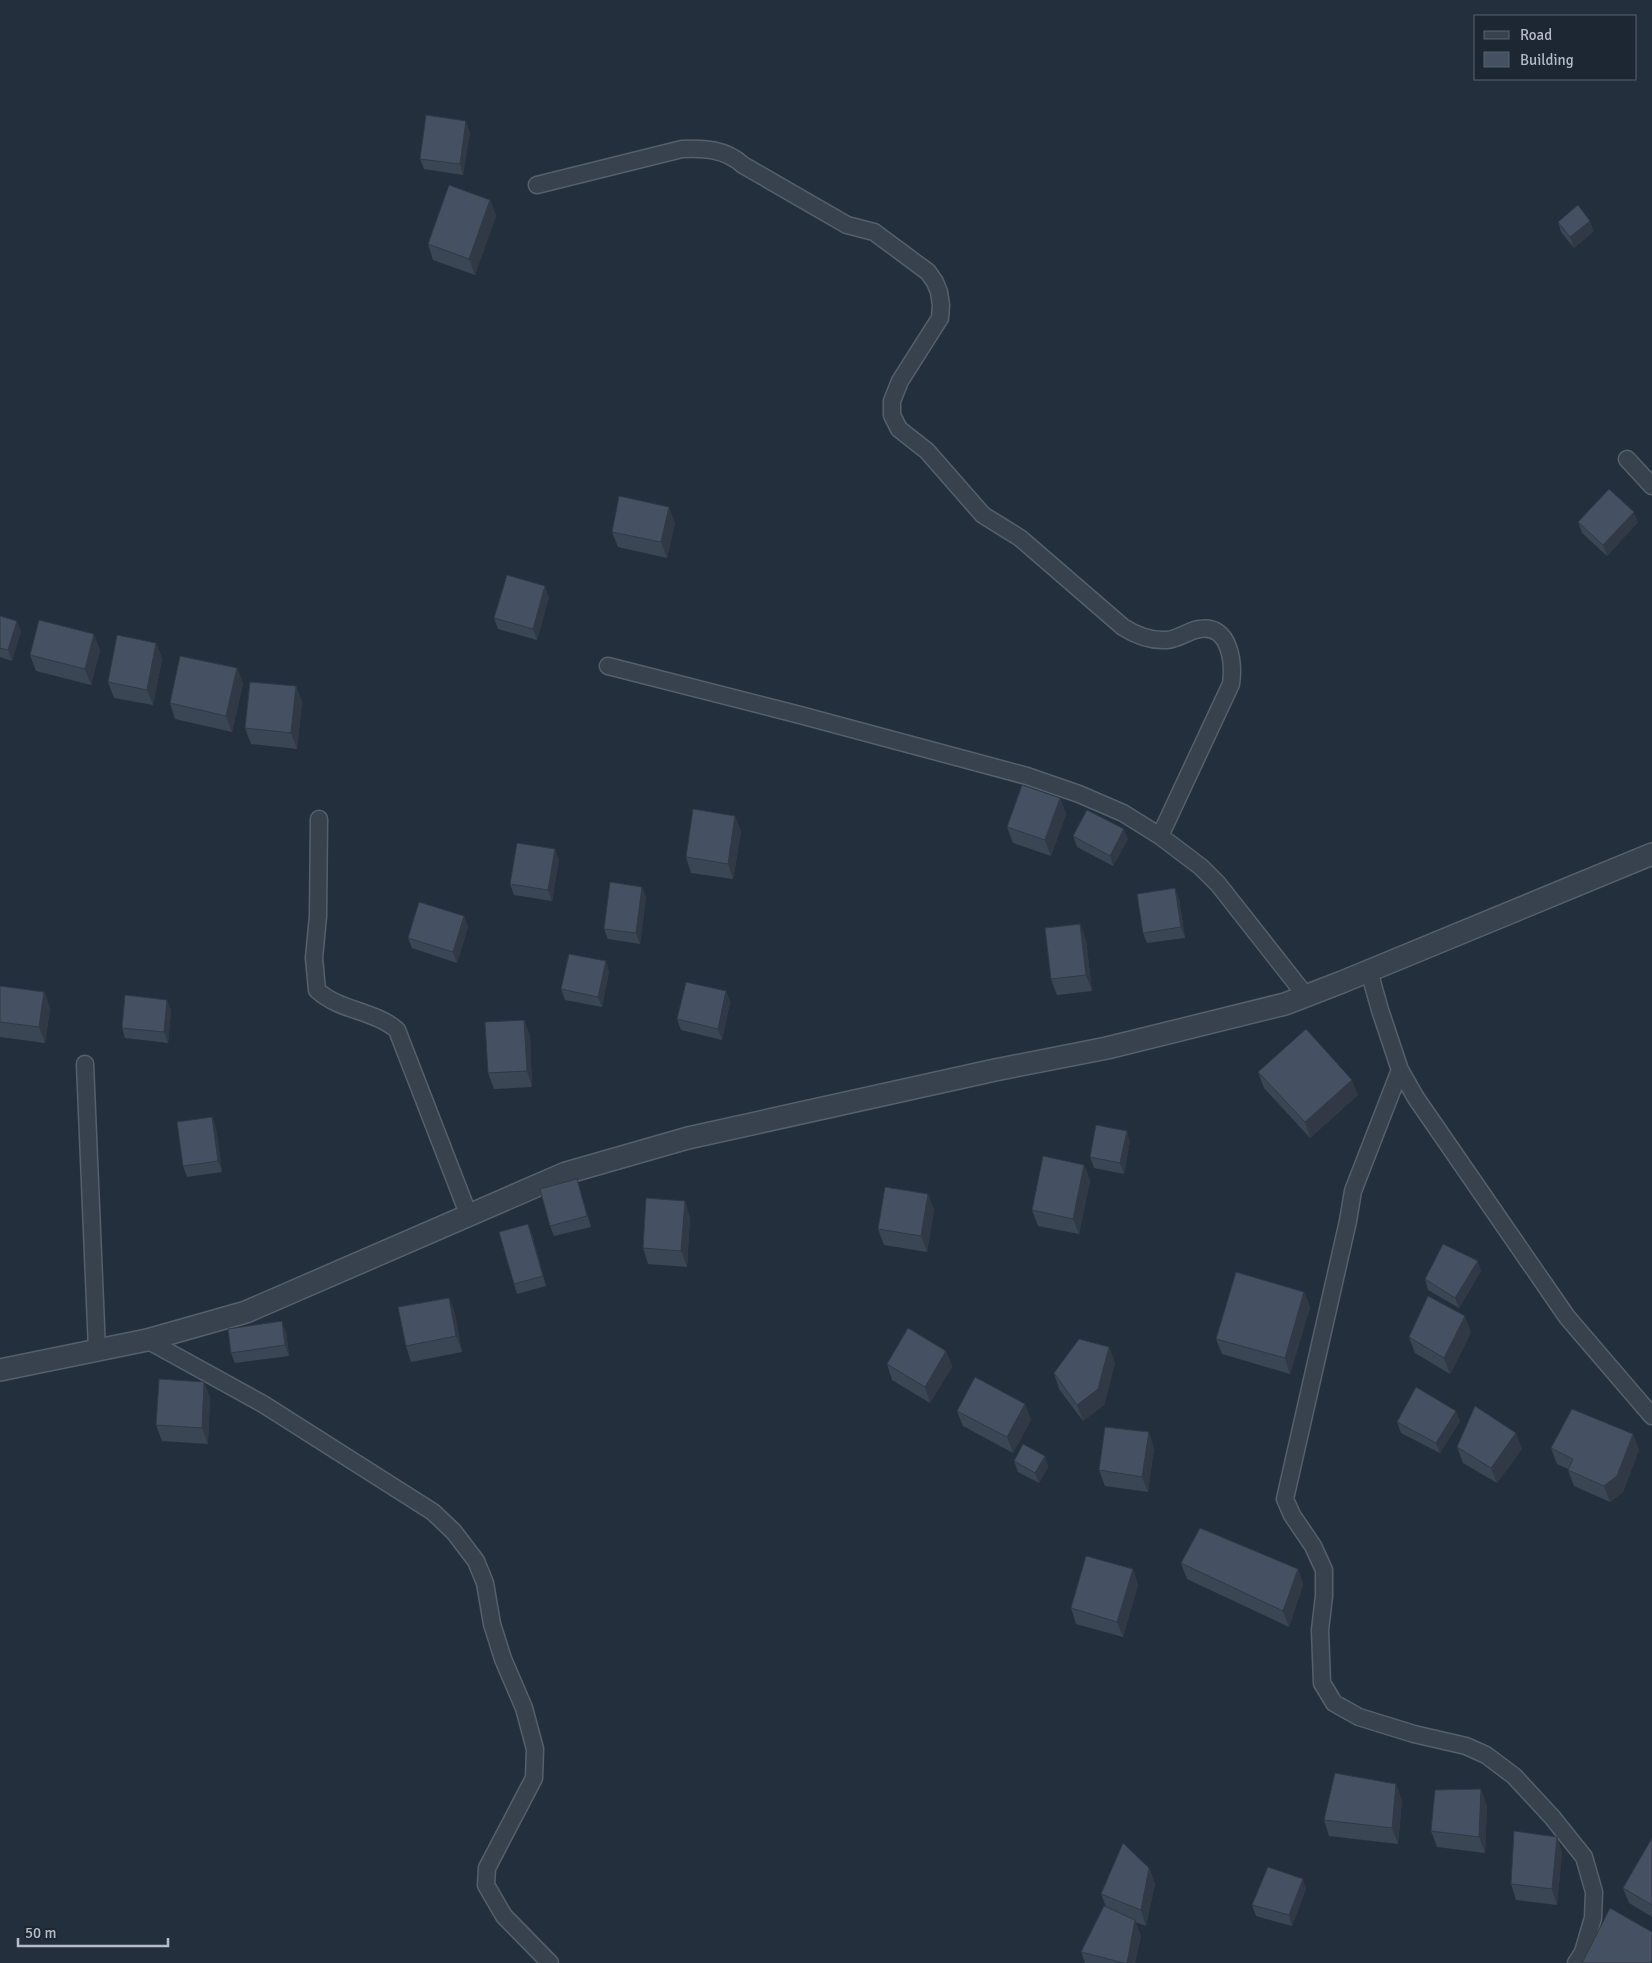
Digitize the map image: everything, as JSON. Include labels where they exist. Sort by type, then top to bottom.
[{"type":"street","points":[[537,185],[682,149],[701,148],[716,150],[735,158],[743,165],[847,225],[874,232],[928,272],[939,292],[940,318],[900,381],[892,402],[892,415],[898,429],[927,451],[983,515],[1020,538],[1123,627],[1137,636],[1168,640],[1198,629],[1210,628],[1222,636],[1230,647],[1233,673],[1231,684],[1160,836]]},
{"type":"street","points":[[1627,459],[1652,486]]},
{"type":"street","points":[[608,666],[1027,776],[1079,794],[1123,814],[1160,836],[1200,867],[1218,884],[1306,996]]},
{"type":"street","points":[[319,819],[318,916],[314,958],[317,990],[326,999],[387,1021],[397,1030],[470,1216]]},
{"type":"street","points":[[0,1370],[147,1340],[246,1312],[566,1173],[688,1138],[995,1070],[1106,1048],[1285,1004],[1652,854]]},
{"type":"street","points":[[1369,971],[1400,1070],[1416,1098],[1567,1317],[1652,1416]]},
{"type":"street","points":[[85,1064],[97,1350]]},
{"type":"street","points":[[1400,1070],[1353,1192],[1285,1498],[1292,1515],[1313,1546],[1324,1570],[1324,1596],[1320,1630],[1322,1683],[1334,1703],[1359,1717],[1414,1734],[1466,1746],[1486,1755],[1514,1776],[1552,1817],[1584,1857],[1594,1892],[1593,1918],[1583,1952],[1576,1963]]},
{"type":"street","points":[[147,1340],[263,1404],[433,1512],[454,1532],[476,1561],[485,1583],[492,1624],[503,1659],[524,1708],[535,1749],[534,1778],[487,1868],[486,1885],[504,1916],[550,1963]]},
{"type":"building","points":[[426,115],[466,121],[460,164],[420,159]]},
{"type":"building","points":[[449,185],[490,200],[469,259],[428,244]]},
{"type":"building","points":[[1578,205],[1590,221],[1570,237],[1558,222]]},
{"type":"building","points":[[1609,489],[1634,512],[1603,545],[1578,522]]},
{"type":"building","points":[[619,496],[669,507],[661,542],[612,532]]},
{"type":"building","points":[[507,575],[545,586],[533,629],[494,618]]},
{"type":"building","points":[[0,616],[17,621],[8,650],[0,648]]},
{"type":"building","points":[[39,620],[94,634],[85,669],[30,655]]},
{"type":"building","points":[[117,635],[156,643],[147,690],[108,682]]},
{"type":"building","points":[[180,656],[237,668],[226,716],[170,703]]},
{"type":"building","points":[[250,682],[296,686],[291,733],[245,728]]},
{"type":"building","points":[[1022,785],[1060,798],[1045,840],[1007,827]]},
{"type":"building","points":[[693,809],[735,816],[728,864],[686,857]]},
{"type":"building","points":[[1087,810],[1124,829],[1110,856],[1073,836]]},
{"type":"building","points":[[517,843],[555,849],[548,890],[510,884]]},
{"type":"building","points":[[610,882],[642,887],[636,933],[604,929]]},
{"type":"building","points":[[1175,888],[1181,927],[1143,933],[1137,894]]},
{"type":"building","points":[[419,902],[464,916],[453,952],[408,938]]},
{"type":"building","points":[[1080,924],[1086,975],[1051,979],[1045,928]]},
{"type":"building","points":[[569,954],[606,961],[598,997],[561,989]]},
{"type":"building","points":[[686,982],[726,991],[718,1029],[677,1019]]},
{"type":"building","points":[[0,986],[44,992],[39,1027],[0,1022]]},
{"type":"building","points":[[125,995],[167,1000],[164,1032],[122,1028]]},
{"type":"building","points":[[524,1020],[527,1071],[488,1073],[485,1022]]},
{"type":"building","points":[[1306,1029],[1352,1080],[1305,1122],[1258,1072]]},
{"type":"building","points":[[212,1117],[218,1161],[183,1166],[177,1122]]},
{"type":"building","points":[[1096,1125],[1127,1131],[1120,1163],[1090,1157]]},
{"type":"building","points":[[1043,1156],[1084,1165],[1073,1219],[1032,1210]]},
{"type":"building","points":[[577,1179],[587,1216],[550,1226],[540,1189]]},
{"type":"building","points":[[885,1187],[928,1194],[921,1236],[878,1229]]},
{"type":"building","points":[[646,1198],[685,1201],[681,1251],[643,1248]]},
{"type":"building","points":[[528,1224],[543,1276],[514,1284],[499,1232]]},
{"type":"building","points":[[1443,1244],[1478,1261],[1455,1298],[1425,1279]]},
{"type":"building","points":[[1236,1272],[1304,1292],[1285,1358],[1216,1339]]},
{"type":"building","points":[[1428,1296],[1465,1316],[1444,1358],[1409,1337]]},
{"type":"building","points":[[449,1298],[456,1336],[406,1346],[398,1307]]},
{"type":"building","points":[[282,1321],[285,1345],[231,1353],[228,1329]]},
{"type":"building","points":[[908,1328],[946,1351],[925,1387],[887,1364]]},
{"type":"building","points":[[1079,1339],[1109,1347],[1098,1389],[1077,1405],[1054,1373]]},
{"type":"building","points":[[975,1377],[1025,1404],[1007,1437],[957,1411]]},
{"type":"building","points":[[159,1379],[204,1382],[202,1428],[156,1425]]},
{"type":"building","points":[[1416,1387],[1456,1411],[1436,1443],[1397,1422]]},
{"type":"building","points":[[1475,1406],[1516,1433],[1491,1468],[1457,1447]]},
{"type":"building","points":[[1572,1409],[1633,1434],[1617,1476],[1604,1486],[1568,1470],[1573,1459],[1551,1448]]},
{"type":"building","points":[[1105,1427],[1149,1432],[1142,1477],[1099,1470]]},
{"type":"building","points":[[1023,1444],[1045,1456],[1035,1473],[1014,1461]]},
{"type":"building","points":[[1200,1528],[1298,1569],[1283,1611],[1181,1563]]},
{"type":"building","points":[[1086,1556],[1133,1569],[1117,1622],[1071,1608]]},
{"type":"building","points":[[1335,1773],[1396,1784],[1392,1828],[1324,1820]]},
{"type":"building","points":[[1481,1789],[1479,1837],[1431,1831],[1435,1790]]},
{"type":"building","points":[[1514,1831],[1557,1837],[1552,1889],[1511,1884]]},
{"type":"building","points":[[1652,1838],[1652,1905],[1623,1888]]},
{"type":"building","points":[[1123,1843],[1149,1868],[1141,1910],[1101,1894]]},
{"type":"building","points":[[1268,1867],[1303,1879],[1289,1915],[1252,1905]]},
{"type":"building","points":[[1104,1906],[1135,1920],[1127,1963],[1081,1952]]},
{"type":"building","points":[[1610,1908],[1652,1932],[1652,1960],[1650,1963],[1582,1963]]}]
